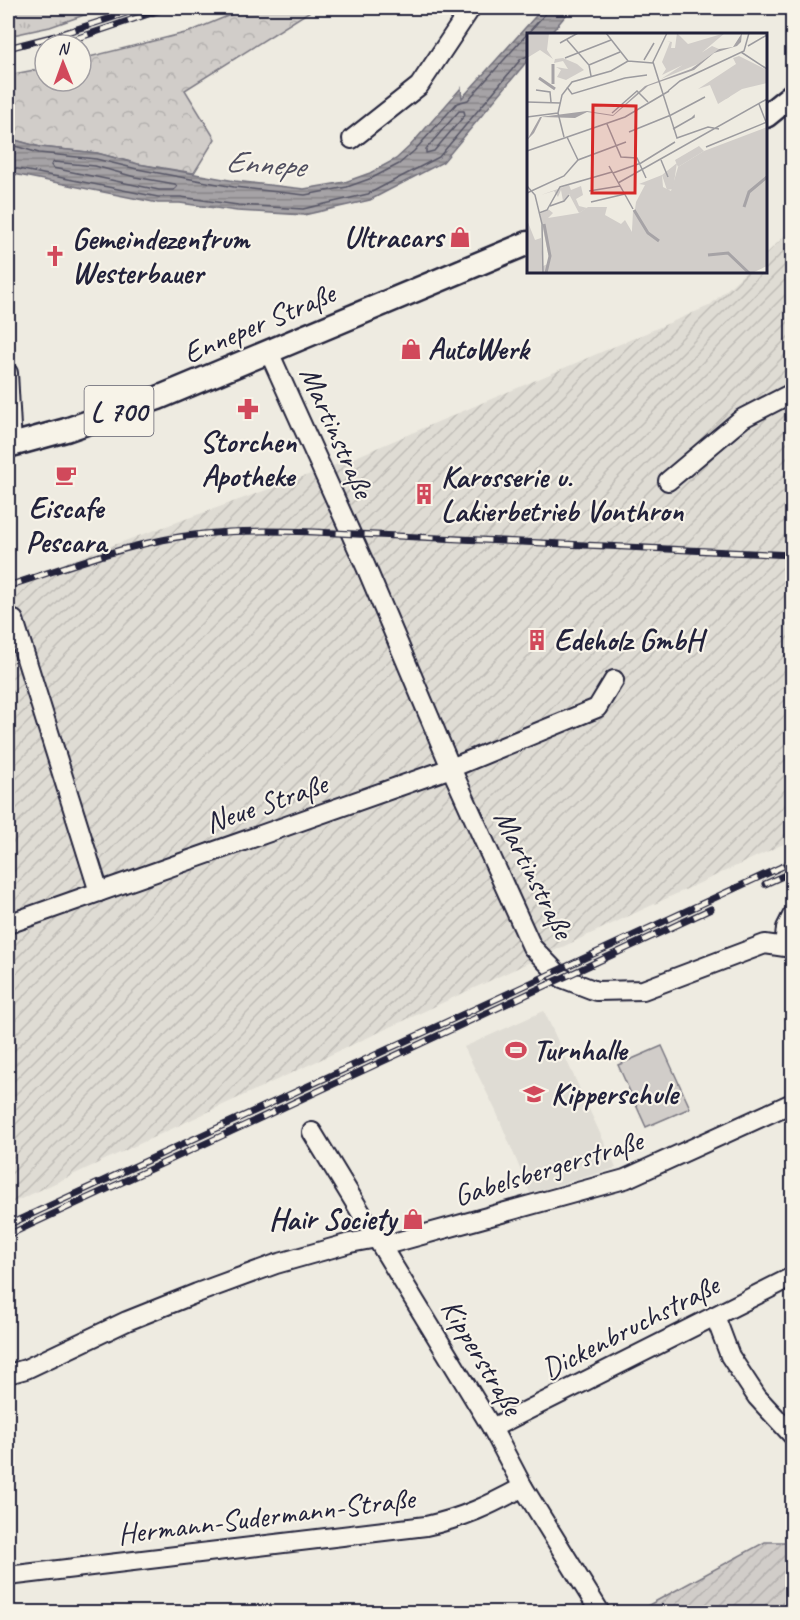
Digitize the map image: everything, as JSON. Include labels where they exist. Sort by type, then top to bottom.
[{"type":"main road","points":[[767,114],[792,95]]},
{"type":"main road","name":"Enneper Straße","points":[[10,446],[66,430],[158,398],[527,243]]},
{"type":"street","points":[[352,139],[419,86],[471,8]]},
{"type":"street","name":"Martinstraße","points":[[269,352],[532,947],[562,978],[596,992],[644,990],[765,944],[788,947]]},
{"type":"street","points":[[8,373],[10,446]]},
{"type":"street","points":[[668,481],[742,418],[792,393]]},
{"type":"street","points":[[14,620],[99,892]]},
{"type":"street","points":[[451,768],[597,708],[614,680]]},
{"type":"street","name":"Neue Straße","points":[[8,924],[451,768]]},
{"type":"street","points":[[788,947],[786,928],[792,916]]},
{"type":"street","name":"Gabelsbergerstraße","points":[[8,1374],[26,1369],[127,1321],[276,1264],[350,1243],[379,1242],[625,1179],[792,1103]]},
{"type":"street","name":"Kipperstraße","points":[[312,1132],[492,1428],[523,1487],[600,1612]]},
{"type":"street","name":"Dickenbruchstraße","points":[[492,1428],[792,1276]]},
{"type":"street","points":[[715,1316],[730,1356],[757,1396],[792,1435]]},
{"type":"street","name":"Hermann-Sudermann-Straße","points":[[8,1576],[426,1526],[455,1520],[523,1487]]},
{"type":"shaded area","points":[[792,229],[792,840],[8,1205],[8,583],[344,462],[709,306],[745,273],[767,273],[767,253]]},
{"type":"shaded area","name":"Kipperschule","points":[[544,1011],[616,1168],[530,1193],[496,1111],[464,1047]]},
{"type":"green space","points":[[8,8],[104,8],[50,27],[8,36]]},
{"type":"green space","points":[[247,8],[315,8],[185,90],[215,139],[194,173],[138,164],[97,153],[40,147],[8,138],[8,75],[33,70],[33,93],[93,93],[93,56],[189,32]]},
{"type":"green space","points":[[662,1046],[690,1108],[646,1127],[618,1065]]},
{"type":"green space","points":[[765,1542],[792,1542],[792,1612],[636,1612]]},
{"type":"water","points":[[543,8],[572,8],[551,33],[527,33],[527,61],[443,162],[370,200],[304,215],[237,211],[180,203],[158,203],[8,173],[8,138],[40,147],[97,153],[138,164],[235,181],[304,189],[345,182],[370,173],[396,159],[461,88],[462,98]]},
{"type":"railway","points":[[8,48],[55,36],[142,8]]},
{"type":"railway","points":[[93,33],[166,8]]},
{"type":"railway","points":[[8,586],[128,548],[178,537],[231,532],[314,532],[792,555]]},
{"type":"railway","points":[[8,1225],[792,862]]},
{"type":"railway","points":[[765,884],[792,872]]},
{"type":"railway","points":[[8,1235],[711,909]]},
{"type":"place","name":"Ultracars","points":[[460,237]]},
{"type":"place","name":"Gemeindezentrum Westerbauer","points":[[55,256]]},
{"type":"place","name":"AutoWerk","points":[[411,349]]},
{"type":"place","name":"Storchen Apotheke","points":[[248,409]]},
{"type":"place","name":"Eiscafe Pescara","points":[[66,475]]},
{"type":"place","name":"Karosserie u. Lakierbetrieb Vonthron","points":[[424,494]]},
{"type":"place","name":"Edeholz GmbH","points":[[537,640]]},
{"type":"place","name":"Turnhalle","points":[[516,1050]]},
{"type":"place","name":"Kipperschule","points":[[534,1094]]},
{"type":"place","name":"Hair Society","points":[[413,1219]]},
{"type":"water label","name":"Ennepe","points":[[265,163]]}]
